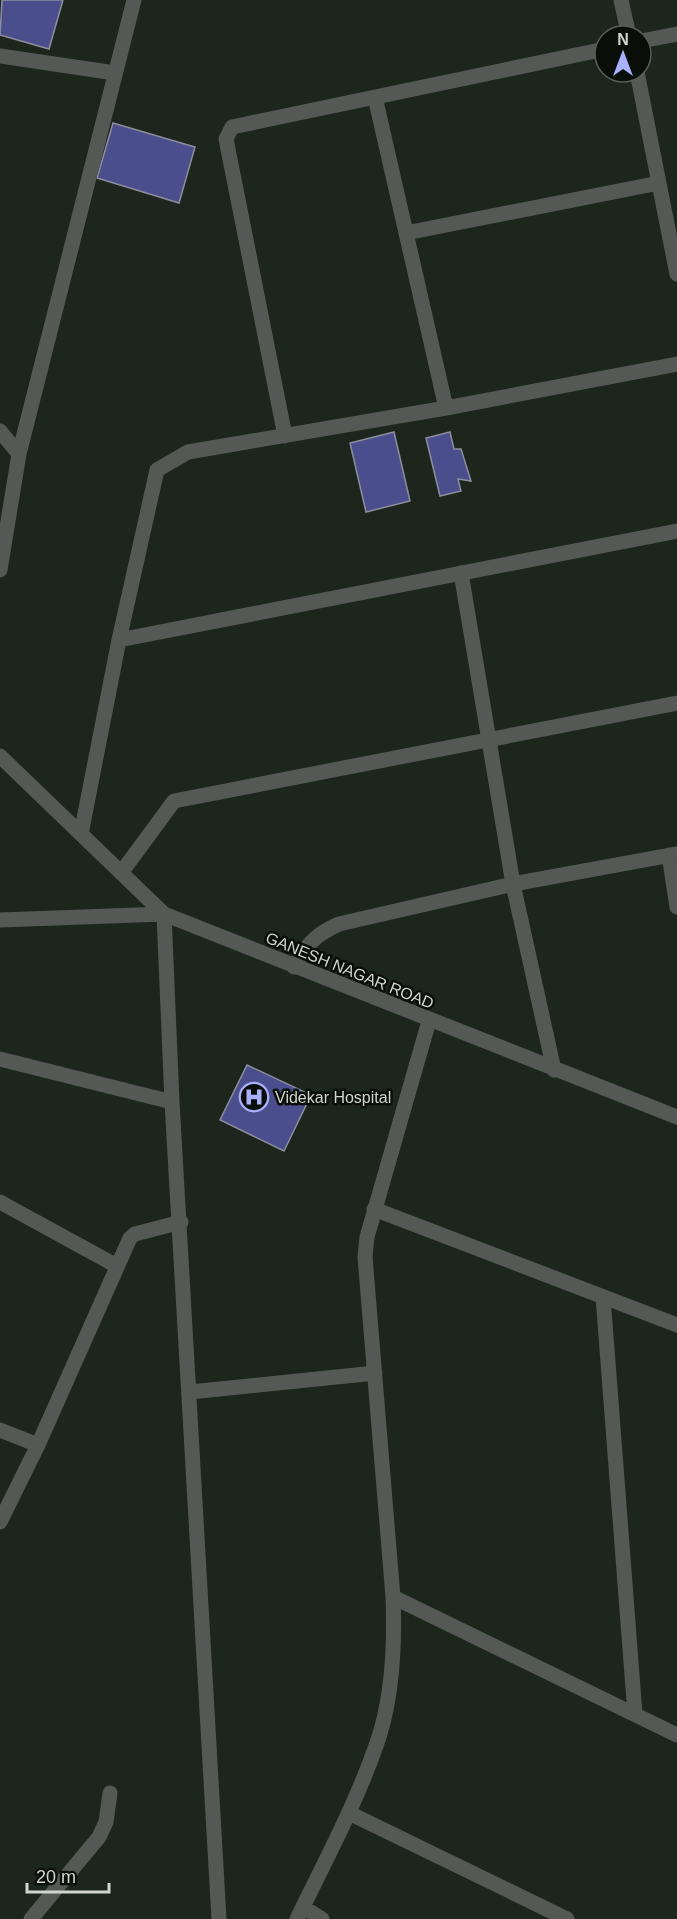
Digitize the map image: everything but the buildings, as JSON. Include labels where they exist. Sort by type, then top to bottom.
[{"type":"street","points":[[0,570],[19,454],[134,0]]},
{"type":"street","points":[[621,0],[626,24]]},
{"type":"street","points":[[653,39],[677,34]]},
{"type":"street","points":[[285,436],[226,139],[232,127],[593,52]]},
{"type":"street","points":[[0,56],[115,73]]},
{"type":"street","points":[[639,84],[677,274]]},
{"type":"street","points":[[375,97],[446,408]]},
{"type":"street","points":[[406,233],[659,183]]},
{"type":"street","points":[[81,834],[119,640],[156,470],[188,452],[446,408],[677,364]]},
{"type":"street","points":[[0,431],[19,454]]},
{"type":"street","points":[[119,640],[677,531]]},
{"type":"street","points":[[461,573],[513,884],[554,1070]]},
{"type":"street","points":[[121,873],[174,801],[677,703]]},
{"type":"street","points":[[0,756],[164,914],[172,1102],[181,1222],[219,1919]]},
{"type":"street","points":[[294,967],[307,943],[321,932],[339,924],[513,884],[673,855],[677,907]]},
{"type":"street","name":"GANESH NAGAR ROAD","points":[[0,920],[164,914],[677,1117]]},
{"type":"street","points":[[322,1919],[300,1913],[349,1813],[378,1742],[390,1689],[395,1638],[393,1598],[365,1257],[367,1237],[429,1020]]},
{"type":"street","points":[[0,1059],[172,1102]]},
{"type":"street","points":[[0,1202],[117,1266]]},
{"type":"street","points":[[375,1209],[677,1325]]},
{"type":"street","points":[[0,1522],[38,1445],[130,1238],[135,1234],[181,1222]]},
{"type":"street","points":[[603,1297],[635,1714]]},
{"type":"street","points":[[190,1392],[375,1373]]},
{"type":"street","points":[[0,1430],[38,1445]]},
{"type":"street","points":[[393,1598],[677,1735]]},
{"type":"street","points":[[31,1919],[99,1837],[106,1822],[110,1793]]},
{"type":"street","points":[[349,1813],[567,1919]]},
{"type":"place","name":"Videkar Hospital","points":[[254,1097]]}]
